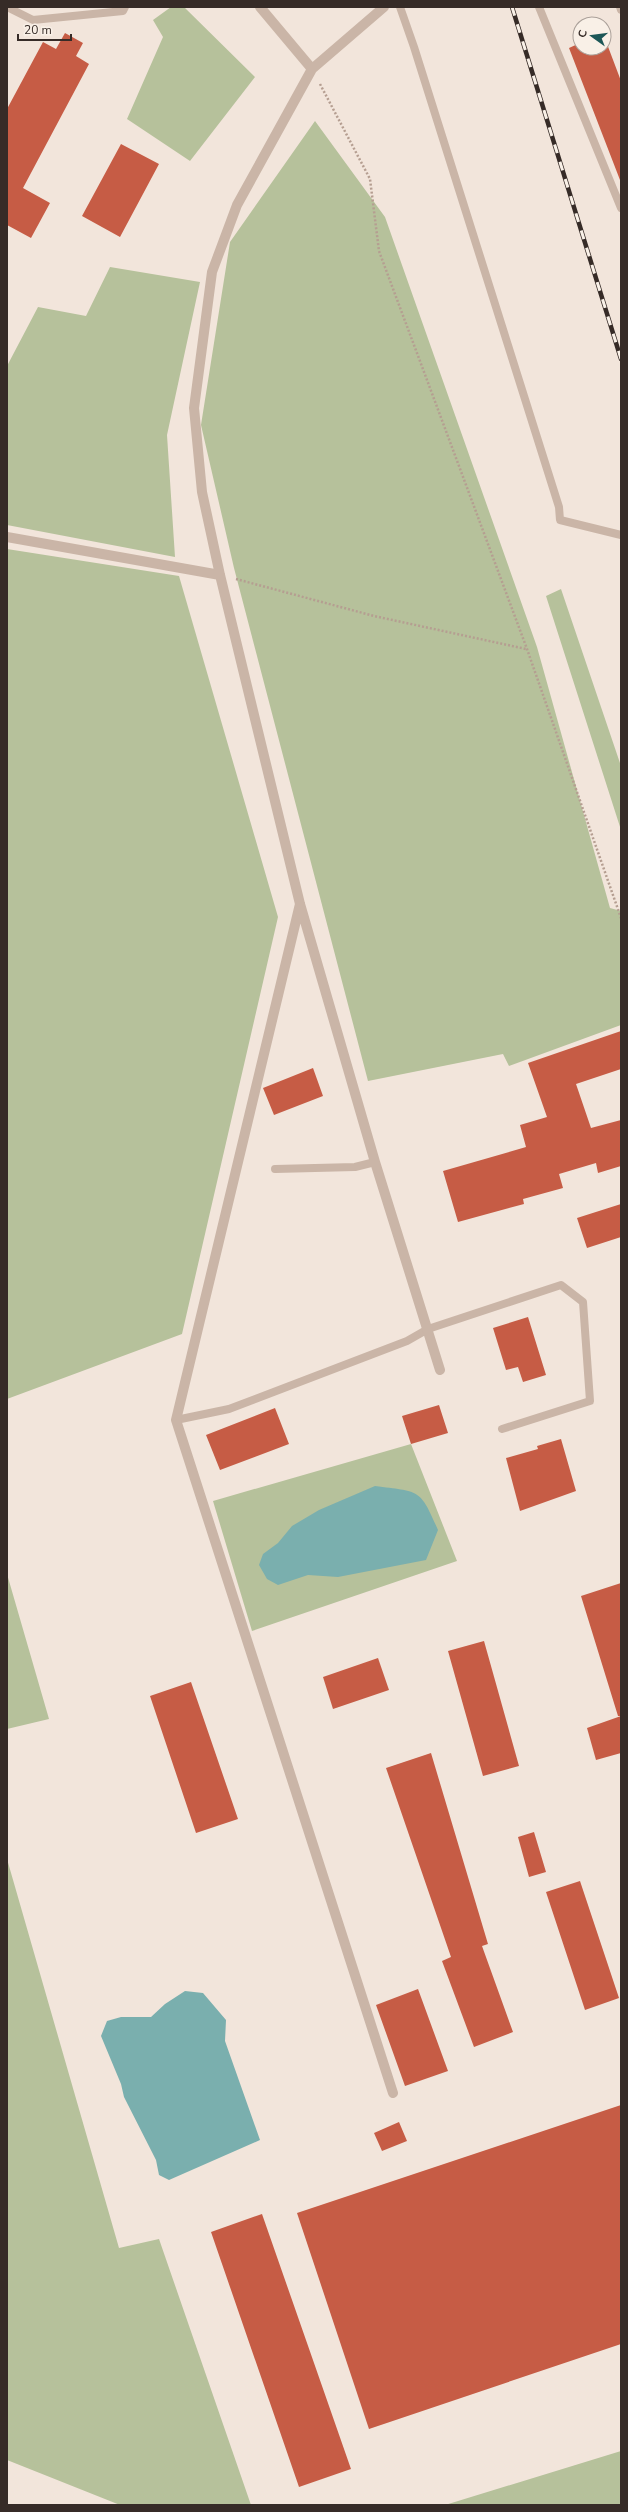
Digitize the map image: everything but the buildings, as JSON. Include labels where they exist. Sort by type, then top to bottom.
[{"type":"street","points":[[260,7],[312,69]]},
{"type":"street","points":[[384,7],[312,69],[237,205],[212,272],[194,408],[202,492],[220,575],[300,904],[375,1162],[440,1370]]},
{"type":"street","points":[[7,537],[220,575]]},
{"type":"street","points":[[300,904],[176,1420],[393,2093]]},
{"type":"lane","points":[[7,7],[33,20],[123,11],[125,7]]},
{"type":"lane","points":[[400,7],[414,47],[557,500],[560,520],[621,535]]},
{"type":"lane","points":[[539,7],[621,208]]},
{"type":"lane","points":[[275,1170],[355,1167],[375,1162]]},
{"type":"lane","points":[[176,1420],[229,1409],[406,1341],[428,1329],[561,1285],[583,1302],[590,1401],[502,1429]]},
{"type":"path","points":[[312,69],[370,178],[379,251],[527,649],[621,918]]},
{"type":"path","points":[[220,575],[374,616],[527,649]]},
{"type":"green space","points":[[171,7],[184,7],[255,77],[190,161],[127,119],[163,37],[153,20]]},
{"type":"green space","points":[[315,121],[385,217],[537,647],[610,908],[621,911],[621,1025],[509,1066],[503,1054],[368,1081],[234,568],[201,425],[230,242]]},
{"type":"green space","points":[[110,267],[200,282],[167,435],[175,557],[7,525],[7,366],[38,307],[86,316]]},
{"type":"green space","points":[[7,549],[179,576],[278,917],[182,1334],[7,1399]]},
{"type":"green space","points":[[561,589],[621,766],[621,830],[546,596]]},
{"type":"green space","points":[[411,1444],[457,1561],[252,1631],[213,1501]]},
{"type":"green space","points":[[7,1574],[49,1719],[7,1729]]},
{"type":"green space","points":[[7,1859],[119,2248],[159,2239],[251,2505],[120,2505],[7,2460]]},
{"type":"green space","points":[[621,2451],[621,2505],[445,2505]]},
{"type":"water","points":[[375,1486],[410,1491],[417,1494],[427,1506],[438,1530],[426,1560],[338,1577],[308,1575],[278,1585],[267,1579],[259,1565],[263,1554],[278,1543],[292,1526],[319,1510]]},
{"type":"water","points":[[185,1991],[203,1993],[226,2020],[225,2041],[260,2140],[169,2180],[159,2175],[156,2160],[124,2097],[121,2084],[101,2036],[107,2021],[121,2017],[151,2017],[165,2004]]},
{"type":"railway","points":[[512,7],[621,359]]}]
